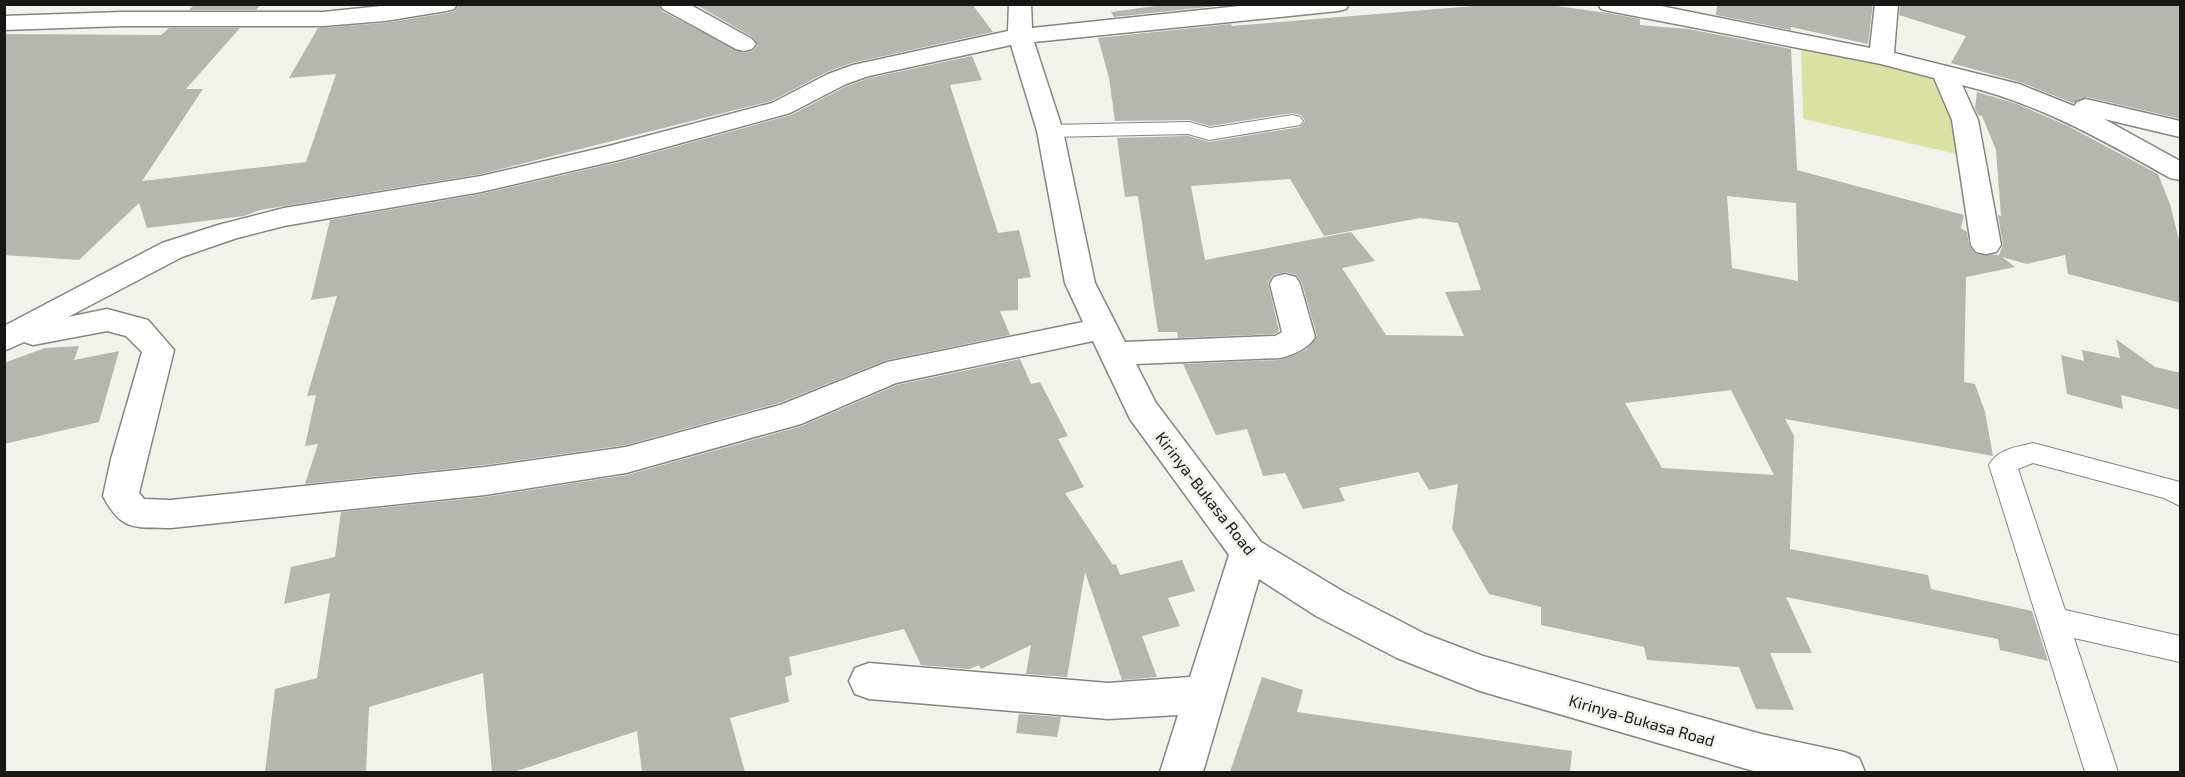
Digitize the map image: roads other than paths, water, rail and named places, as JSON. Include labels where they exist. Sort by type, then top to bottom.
[{"type":"street","points":[[4,22],[323,19],[446,4]]},
{"type":"street","points":[[671,4],[744,44]]},
{"type":"street","points":[[4,340],[63,306],[172,250],[228,231],[284,217],[481,184],[569,164],[781,108],[862,70],[1020,20],[1338,4]]},
{"type":"street","points":[[1609,4],[1881,57],[2181,129]]},
{"type":"street","points":[[1881,57],[1887,4]]},
{"type":"street","name":"Kirinya-Bukasa Road","points":[[1020,20],[1050,131],[1080,283],[1142,410],[1248,553],[1330,604],[1431,653],[1480,673],[1763,763],[1844,772]]},
{"type":"street","points":[[1944,72],[1965,120],[1986,244]]},
{"type":"street","points":[[2010,89],[2085,119],[2181,171]]},
{"type":"street","points":[[4,340],[55,328],[107,320],[137,328],[158,350],[153,380],[123,473],[121,496],[135,513],[171,514],[485,481],[626,460],[789,415],[887,374],[944,360],[1107,342],[1281,347],[1293,343],[1299,337],[1285,284]]},
{"type":"street","points":[[1182,772],[1248,553]]},
{"type":"street","points":[[869,681],[1108,701],[1204,695]]},
{"type":"lane","points":[[1050,131],[1189,128],[1209,134],[1293,121]]},
{"type":"lane","points":[[2102,772],[2051,620],[2003,465],[2013,458],[2033,453],[2172,490],[2181,495]]},
{"type":"lane","points":[[2051,620],[2181,649]]}]
